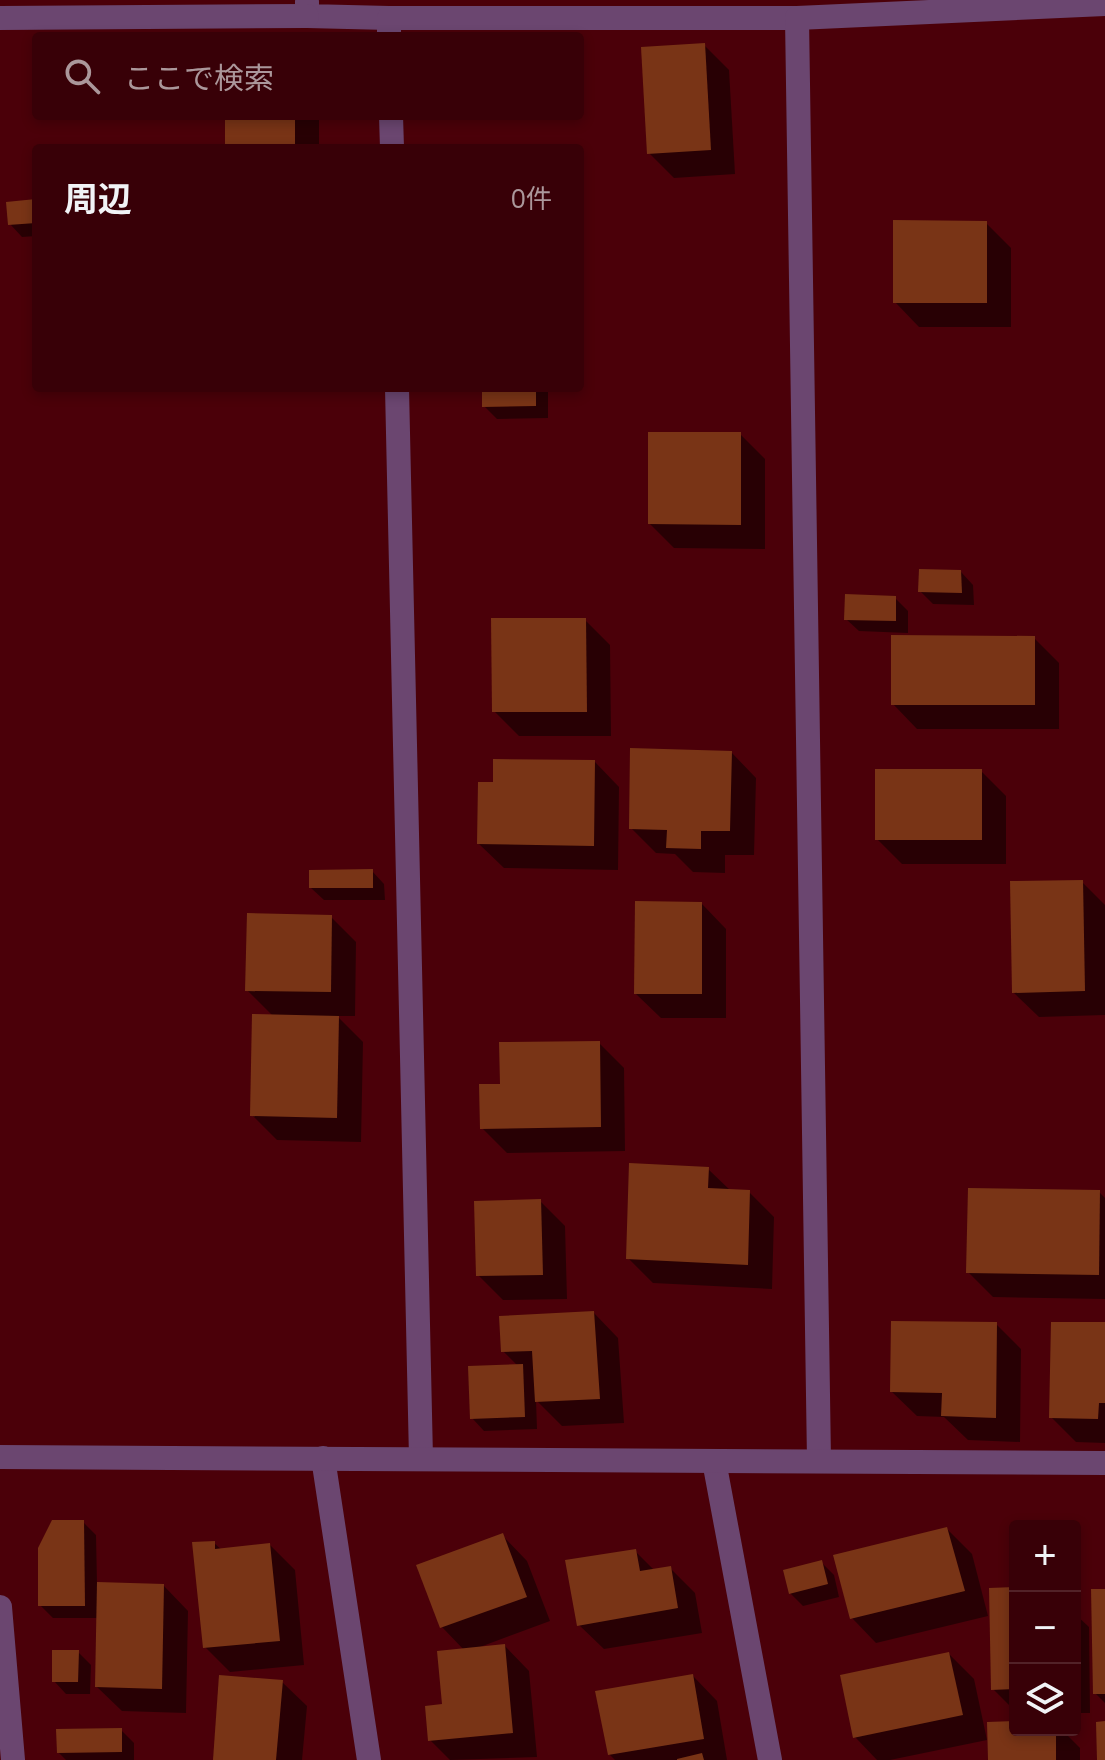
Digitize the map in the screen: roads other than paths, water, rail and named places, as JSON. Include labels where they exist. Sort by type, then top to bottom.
[{"type":"street","points":[[0,18],[307,8],[389,27],[797,18],[1105,4]]},
{"type":"street","points":[[797,18],[819,1460]]},
{"type":"street","points":[[391,120],[392,144]]},
{"type":"street","points":[[397,392],[421,1458]]},
{"type":"street","points":[[0,1457],[1105,1463]]},
{"type":"street","points":[[323,1458],[369,1760]]},
{"type":"street","points":[[714,1461],[770,1760]]},
{"type":"street","points":[[0,1607],[13,1760]]}]
